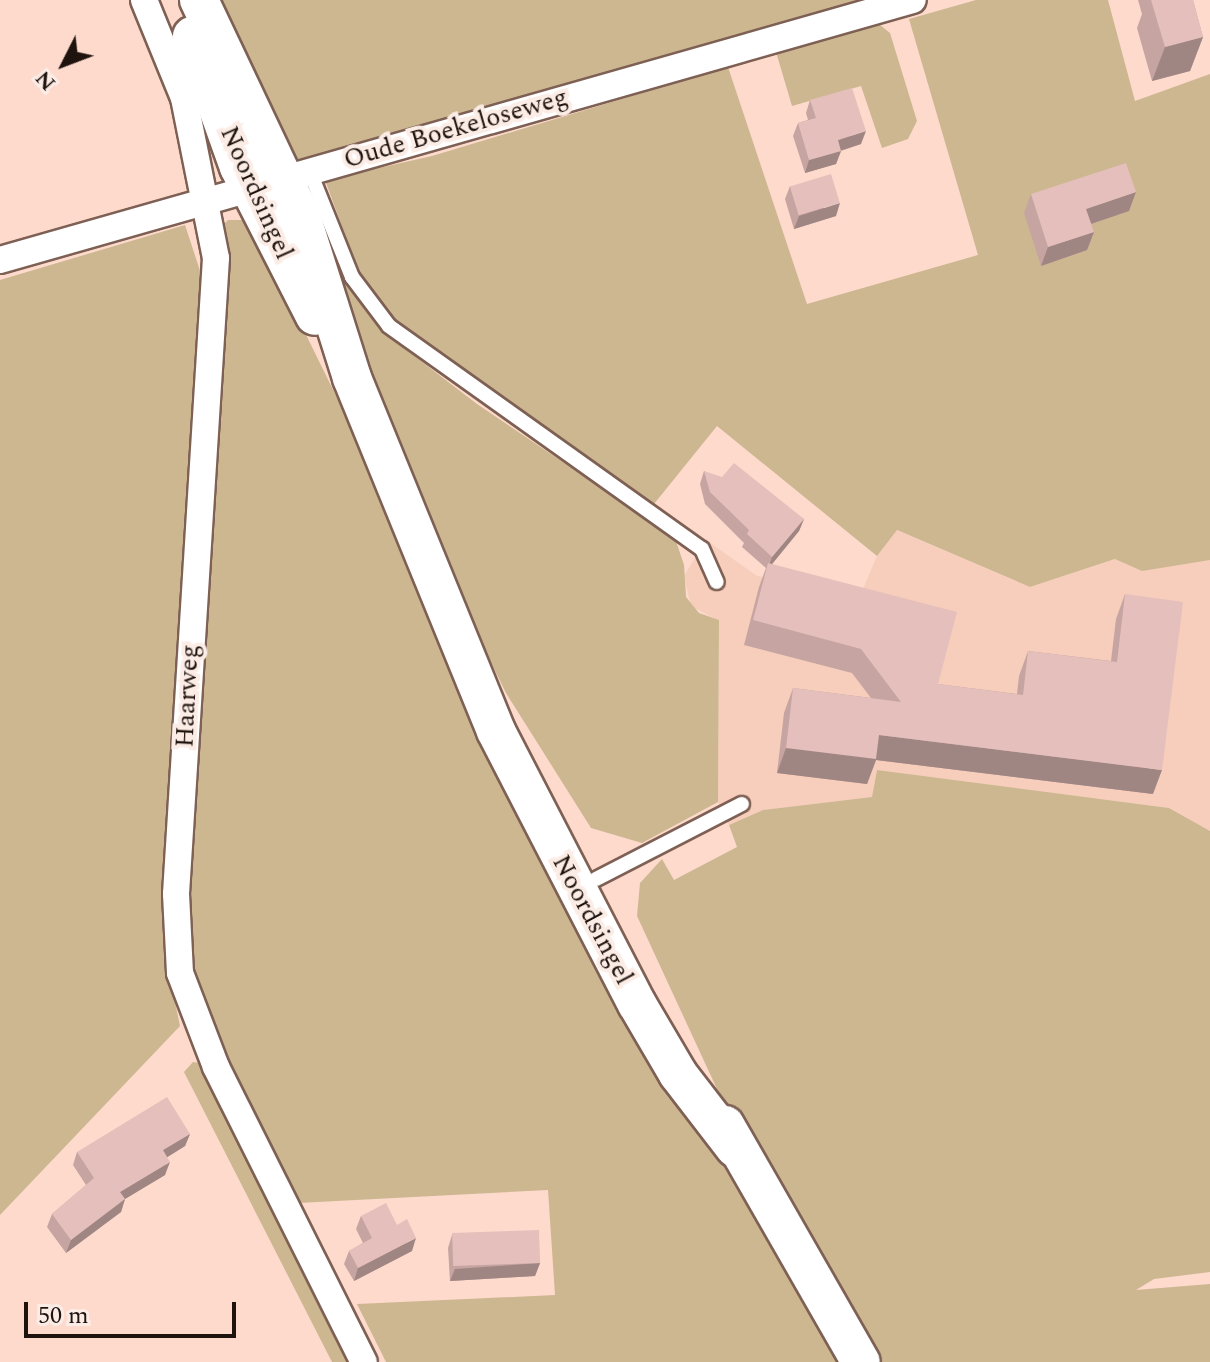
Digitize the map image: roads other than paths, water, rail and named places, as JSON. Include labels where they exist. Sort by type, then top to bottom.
[{"type":"main road","name":"Noordsingel","points":[[177,0],[281,181]]},
{"type":"main road","name":"Noordsingel","points":[[199,0],[281,181],[352,378],[477,675],[496,731],[587,915],[678,1074],[735,1148]]},
{"type":"main road","name":"Noordsingel","points":[[477,675],[517,727],[702,1074],[735,1148],[861,1362]]},
{"type":"street","name":"Haarweg","points":[[144,0],[184,98],[208,203],[216,258],[176,894],[180,973],[216,1067],[364,1362]]},
{"type":"street","name":"Oude Boekeloseweg","points":[[0,260],[913,0]]},
{"type":"lane","points":[[281,181],[389,326],[702,549],[717,582]]},
{"type":"lane","points":[[596,879],[742,804]]}]
